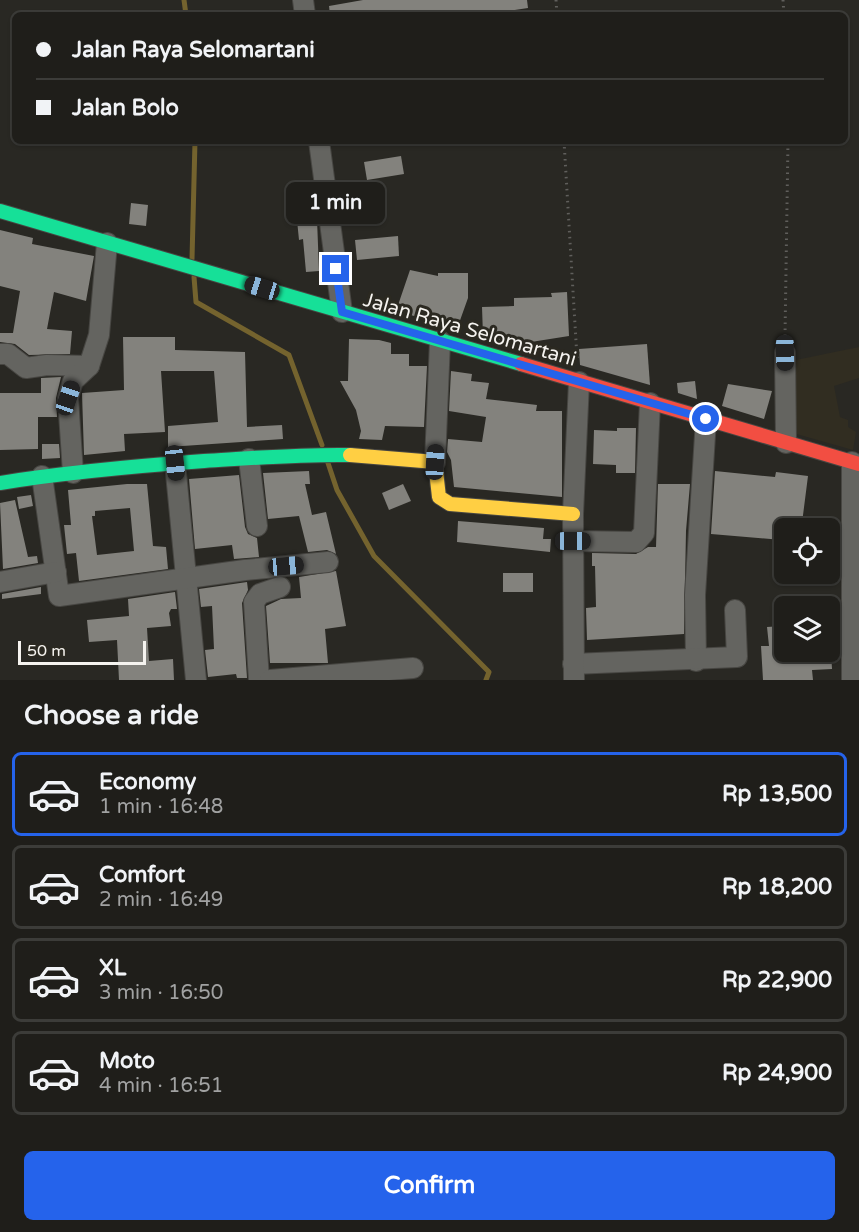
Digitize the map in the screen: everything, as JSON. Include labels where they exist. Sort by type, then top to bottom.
[{"type":"main road","name":"Jalan Raya Selomartani","points":[[0,211],[855,463]]},
{"type":"main road","points":[[0,483],[42,476],[175,463],[304,454],[337,454],[435,462],[439,498],[450,504],[573,514]]},
{"type":"street","points":[[320,144],[342,312]]},
{"type":"street","points":[[73,473],[68,398],[73,381],[89,366],[99,335],[107,243]]},
{"type":"street","points":[[435,462],[440,341]]},
{"type":"street","points":[[785,353],[786,443]]},
{"type":"street","points":[[0,354],[8,354],[26,368],[46,365],[89,366]]},
{"type":"street","points":[[579,382],[573,514],[574,672],[737,657],[735,610]]},
{"type":"street","points":[[573,541],[636,542],[644,533],[650,403]]},
{"type":"street","points":[[696,661],[695,594],[706,419]]},
{"type":"street","points":[[249,459],[257,525]]},
{"type":"street","points":[[175,463],[196,680]]},
{"type":"street","points":[[852,680],[855,463]]},
{"type":"street","points":[[42,476],[59,596],[328,562]]},
{"type":"street","points":[[0,582],[56,572]]},
{"type":"street","points":[[259,680],[254,602],[260,594],[280,587]]},
{"type":"street","points":[[270,680],[413,668]]},
{"type":"path","points":[[564,144],[579,382]]},
{"type":"path","points":[[785,353],[788,144]]},
{"type":"shaded area","points":[[859,347],[859,378],[834,386],[840,417],[848,420],[848,427],[856,432],[853,450],[793,433],[791,361]]},
{"type":"building","points":[[363,0],[527,0],[528,8],[501,12],[330,12],[329,6]]},
{"type":"building","points":[[401,156],[404,174],[367,180],[364,162]]},
{"type":"building","points":[[131,203],[148,205],[146,226],[129,224]]},
{"type":"building","points":[[317,219],[319,271],[306,272],[303,239],[299,240],[297,220]]},
{"type":"building","points":[[0,230],[33,238],[32,244],[94,256],[86,301],[54,292],[47,329],[72,331],[70,354],[29,355],[15,344],[0,342],[0,333],[13,333],[20,291],[0,286]]},
{"type":"building","points":[[398,236],[399,256],[357,260],[355,240]]},
{"type":"building","points":[[410,270],[438,276],[438,273],[468,273],[468,298],[458,326],[426,316],[425,319],[396,311]]},
{"type":"building","points":[[567,292],[569,336],[531,342],[532,350],[515,346],[515,340],[497,340],[483,336],[482,307],[514,306],[514,298],[552,297],[551,293]]},
{"type":"building","points":[[123,337],[175,337],[175,350],[245,352],[247,427],[282,425],[283,439],[168,447],[168,426],[218,422],[214,371],[161,371],[165,432],[124,434],[125,451],[84,455],[82,393],[124,390]]},
{"type":"building","points":[[349,339],[379,340],[391,343],[391,354],[409,354],[409,366],[427,366],[424,427],[385,426],[382,440],[359,439],[361,431],[356,410],[340,381],[348,381]]},
{"type":"building","points":[[647,344],[650,385],[580,365],[579,349]]},
{"type":"building","points":[[451,371],[472,374],[471,381],[489,383],[486,399],[537,405],[536,411],[562,411],[562,497],[454,487],[451,460],[447,452],[448,439],[482,442],[486,417],[449,411]]},
{"type":"building","points":[[61,377],[56,398],[57,417],[38,417],[38,449],[0,450],[0,393],[41,393],[41,378]]},
{"type":"building","points":[[695,381],[697,399],[678,393],[677,383]]},
{"type":"building","points":[[728,384],[772,391],[764,419],[722,406]]},
{"type":"building","points":[[617,428],[636,428],[635,473],[616,473],[616,465],[593,464],[594,430],[617,431]]},
{"type":"building","points":[[42,444],[59,444],[60,458],[42,459]]},
{"type":"building","points":[[309,471],[310,484],[305,484],[312,515],[326,512],[336,554],[327,550],[308,552],[299,516],[268,519],[263,473]]},
{"type":"building","points":[[715,471],[775,477],[776,472],[808,476],[803,518],[774,518],[774,539],[711,534]]},
{"type":"building","points":[[239,475],[245,527],[248,534],[257,538],[259,557],[234,559],[232,545],[195,549],[189,479]]},
{"type":"building","points":[[147,484],[153,546],[166,547],[168,569],[79,581],[76,553],[67,554],[64,525],[71,525],[68,490]],"holes":[[[130,508],[134,551],[97,555],[92,516],[95,516],[95,511]]]},
{"type":"building","points":[[403,484],[411,501],[389,510],[382,493]]},
{"type":"building","points":[[658,484],[690,484],[686,531],[684,634],[587,640],[586,608],[596,607],[595,566],[592,566],[592,553],[636,554],[648,547],[656,547]]},
{"type":"building","points":[[31,495],[33,506],[19,509],[17,497]]},
{"type":"building","points":[[15,500],[28,557],[37,556],[38,563],[3,569],[0,503]]},
{"type":"building","points":[[458,521],[544,528],[543,539],[551,539],[550,552],[457,542]]},
{"type":"building","points":[[336,571],[346,626],[325,629],[328,663],[270,663],[266,606],[281,599],[301,598],[299,577]]},
{"type":"building","points":[[503,573],[533,573],[533,592],[503,592]]},
{"type":"building","points":[[247,582],[248,590],[242,603],[247,678],[237,678],[236,674],[208,677],[205,650],[214,649],[212,606],[201,607],[199,589]]},
{"type":"building","points":[[41,587],[41,594],[2,599],[2,594]]},
{"type":"building","points":[[175,592],[177,609],[171,609],[169,613],[171,626],[147,628],[149,661],[173,659],[174,680],[119,680],[117,640],[89,642],[87,620],[129,616],[128,599]]},
{"type":"building","points":[[767,627],[774,627],[774,662],[832,662],[832,669],[812,670],[813,680],[763,680],[761,646],[769,646]]},
{"type":"waterway","points":[[184,0],[186,12]]},
{"type":"waterway","points":[[192,259],[195,144]]},
{"type":"waterway","points":[[194,277],[196,302],[289,355],[322,445]]},
{"type":"waterway","points":[[328,463],[337,490],[374,556],[489,672],[486,680]]},
{"type":"traffic: fast","points":[[0,211],[521,364]]},
{"type":"traffic: fast","points":[[0,483],[127,467],[277,456],[350,455]]},
{"type":"traffic: slow","points":[[350,455],[435,462],[439,497],[450,504],[573,514]]},
{"type":"traffic: jam","points":[[521,364],[859,464]]},
{"type":"route","points":[[336,269],[342,312],[706,419]]}]
